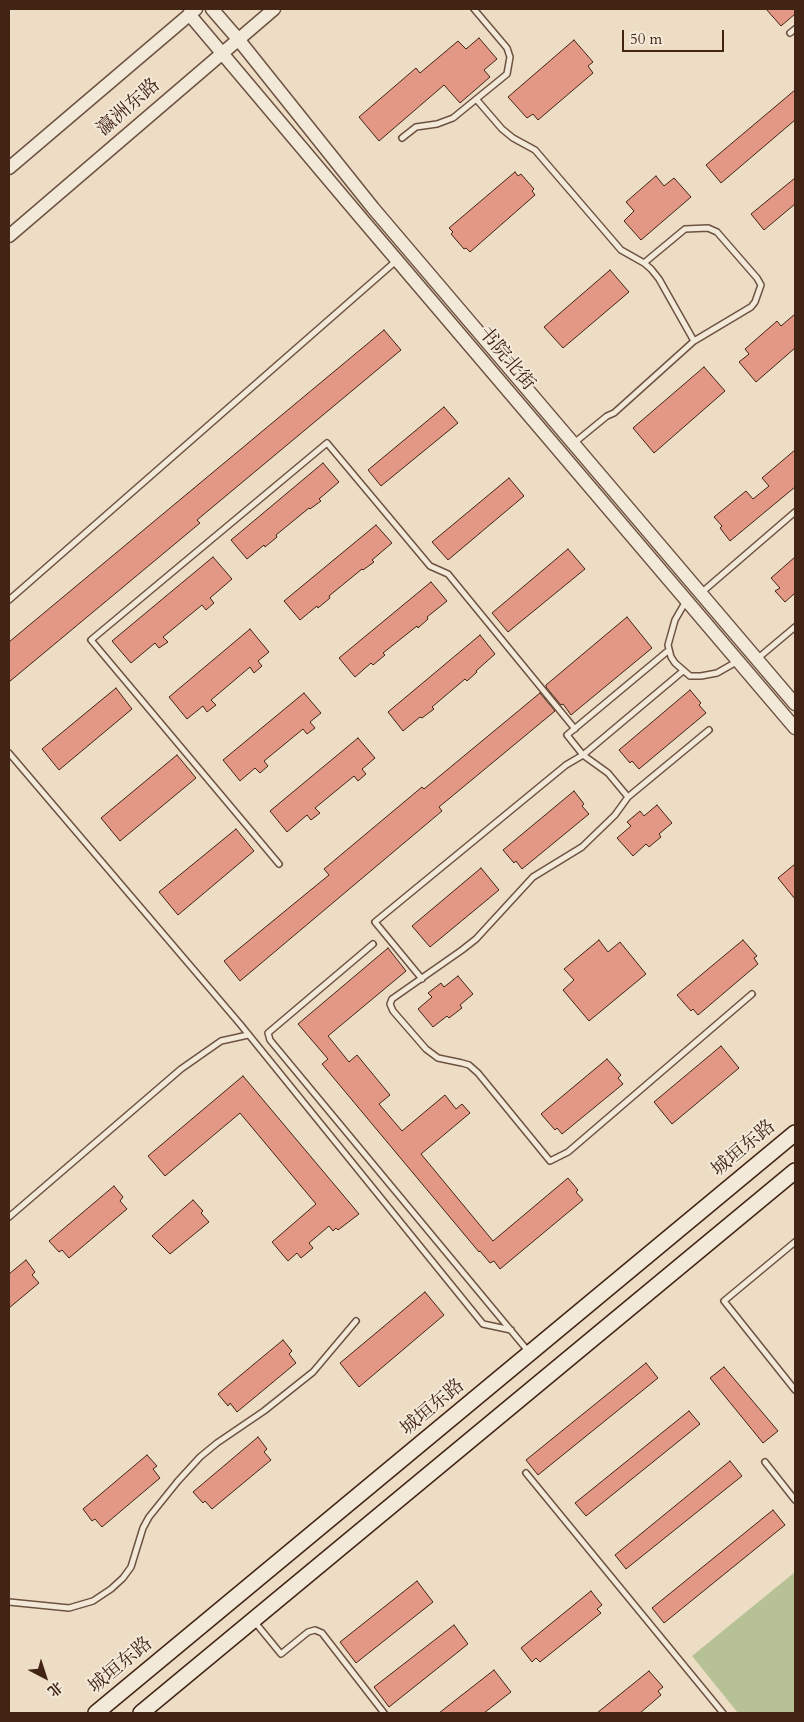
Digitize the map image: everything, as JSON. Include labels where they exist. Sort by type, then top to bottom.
[{"type":"main road","name":"城垣东路","points":[[96,1713],[795,1133]]},
{"type":"main road","points":[[141,1713],[795,1171]]},
{"type":"street","name":"书院北街","points":[[212,9],[372,208],[795,704]]},
{"type":"street","name":"瀛洲东路","points":[[9,236],[274,9]]},
{"type":"street","name":"书院北街","points":[[192,11],[222,54],[795,728]]},
{"type":"street","name":"瀛洲东路","points":[[9,168],[192,11]]},
{"type":"lane","points":[[402,138],[416,126],[437,124],[453,118],[507,74],[510,57],[507,48],[474,9]]},
{"type":"lane","points":[[790,33],[795,29]]},
{"type":"lane","points":[[477,100],[502,129],[513,138],[535,150],[621,250],[644,263],[658,279],[694,341]]},
{"type":"lane","points":[[573,443],[607,416],[614,413],[694,341],[751,307],[755,302],[761,285],[716,232],[708,228],[685,229],[644,263]]},
{"type":"lane","points":[[9,600],[397,261]]},
{"type":"lane","points":[[279,864],[91,640],[327,443],[430,566],[448,574],[575,729]]},
{"type":"lane","points":[[701,593],[795,512]]},
{"type":"lane","points":[[686,600],[675,620],[668,645],[675,663],[690,676],[701,676],[717,673],[738,661]]},
{"type":"lane","points":[[757,659],[795,627]]},
{"type":"lane","points":[[628,797],[608,772],[583,755],[567,735],[669,650]]},
{"type":"lane","points":[[422,978],[375,922],[566,765],[583,755],[683,671]]},
{"type":"lane","points":[[709,730],[628,797],[616,815],[582,847],[533,877],[476,939],[392,999],[390,1004],[393,1011],[426,1049],[438,1058],[469,1065],[478,1073],[550,1161],[568,1152],[752,994]]},
{"type":"lane","points":[[9,753],[248,1035],[483,1324],[511,1330]]},
{"type":"lane","points":[[373,944],[268,1033],[270,1040],[530,1353]]},
{"type":"lane","points":[[9,1217],[181,1069],[221,1042],[248,1035]]},
{"type":"lane","points":[[795,1242],[724,1301],[795,1390]]},
{"type":"lane","points":[[9,1602],[68,1608],[93,1601],[111,1589],[123,1578],[131,1566],[143,1528],[149,1517],[182,1476],[216,1443],[270,1406],[313,1372],[356,1320]]},
{"type":"lane","points":[[765,1462],[795,1500]]},
{"type":"lane","points":[[526,1473],[723,1713]]},
{"type":"lane","points":[[253,1620],[281,1654],[308,1632],[315,1630],[322,1633],[384,1713]]},
{"type":"green space","points":[[795,1572],[795,1713],[738,1713],[692,1656]]},
{"type":"building","points":[[766,9],[795,9],[795,14],[781,26]]},
{"type":"building","points":[[479,38],[497,59],[484,70],[490,77],[460,103],[444,85],[379,141],[359,117],[416,68],[420,73],[458,41],[466,49]]},
{"type":"building","points":[[574,40],[593,62],[588,66],[593,73],[538,120],[533,114],[527,118],[508,97]]},
{"type":"building","points":[[795,90],[795,120],[721,183],[706,165]]},
{"type":"building","points":[[515,172],[518,176],[521,174],[534,189],[532,191],[535,195],[470,252],[466,248],[464,249],[451,234],[453,232],[449,228]]},
{"type":"building","points":[[656,176],[664,186],[674,178],[691,197],[641,240],[624,221],[634,211],[626,202]]},
{"type":"building","points":[[795,178],[795,204],[764,230],[751,214]]},
{"type":"building","points":[[610,270],[629,292],[563,348],[544,327]]},
{"type":"building","points":[[795,314],[795,348],[756,382],[739,362],[749,354],[745,349],[777,321],[781,326]]},
{"type":"building","points":[[384,330],[401,350],[197,520],[200,523],[9,682],[9,642]]},
{"type":"building","points":[[704,367],[725,391],[654,453],[633,428]]},
{"type":"building","points":[[444,407],[458,423],[381,486],[368,470]]},
{"type":"building","points":[[795,450],[795,487],[730,541],[720,528],[722,526],[714,517],[746,491],[753,499],[769,486],[762,478]]},
{"type":"building","points":[[323,463],[339,482],[319,499],[321,501],[309,508],[276,535],[277,537],[265,547],[264,545],[247,559],[231,540]]},
{"type":"building","points":[[509,478],[524,496],[448,560],[432,542]]},
{"type":"building","points":[[376,525],[392,543],[372,560],[374,562],[362,569],[329,596],[330,598],[318,608],[317,606],[300,620],[284,601]]},
{"type":"building","points":[[568,549],[585,569],[508,632],[492,613]]},
{"type":"building","points":[[213,557],[232,579],[210,598],[214,603],[206,610],[202,605],[163,637],[168,642],[159,648],[155,643],[131,663],[112,641]]},
{"type":"building","points":[[795,557],[795,593],[785,602],[775,591],[780,588],[771,578]]},
{"type":"building","points":[[431,582],[447,601],[427,617],[428,619],[418,628],[417,626],[383,653],[385,655],[373,665],[371,663],[355,677],[339,658]]},
{"type":"building","points":[[627,617],[652,648],[571,715],[546,685]]},
{"type":"building","points":[[250,629],[269,652],[258,661],[262,666],[254,673],[250,667],[211,700],[216,705],[207,712],[203,706],[187,719],[169,697]]},
{"type":"building","points":[[480,635],[495,654],[467,681],[465,679],[432,707],[434,709],[422,718],[420,717],[403,731],[388,712]]},
{"type":"building","points":[[116,688],[132,709],[59,770],[42,749]]},
{"type":"building","points":[[690,690],[701,703],[699,705],[706,713],[639,769],[632,761],[630,763],[619,750]]},
{"type":"building","points":[[304,693],[321,713],[310,722],[315,728],[307,734],[303,729],[264,761],[268,766],[260,773],[255,768],[240,781],[223,760]]},
{"type":"building","points":[[540,693],[555,711],[439,807],[442,811],[240,981],[224,961],[329,875],[324,869],[422,787],[424,789]]},
{"type":"building","points":[[358,738],[375,758],[362,769],[366,774],[358,781],[354,776],[315,808],[320,813],[311,820],[307,815],[287,832],[270,811]]},
{"type":"building","points":[[177,755],[196,778],[120,841],[101,818]]},
{"type":"building","points":[[574,791],[589,814],[522,869],[503,850]]},
{"type":"building","points":[[657,805],[672,823],[659,834],[661,837],[649,847],[646,844],[633,856],[617,838],[631,826],[627,822],[640,811],[644,816]]},
{"type":"building","points":[[236,829],[254,851],[178,915],[159,892]]},
{"type":"building","points":[[795,864],[795,899],[778,878]]},
{"type":"building","points":[[481,868],[499,890],[430,947],[412,926]]},
{"type":"building","points":[[599,940],[608,952],[620,942],[646,974],[589,1021],[563,990],[574,980],[564,969]]},
{"type":"building","points":[[743,940],[757,956],[754,958],[758,964],[698,1015],[693,1009],[691,1011],[677,995]]},
{"type":"building","points":[[388,948],[406,971],[328,1036],[349,1062],[357,1055],[390,1095],[379,1104],[402,1131],[445,1095],[456,1109],[462,1104],[470,1113],[421,1154],[493,1241],[568,1178],[578,1190],[576,1192],[583,1200],[500,1269],[494,1261],[490,1263],[479,1252],[322,1064],[328,1059],[298,1024]]},
{"type":"building","points":[[458,976],[473,994],[460,1005],[462,1008],[449,1018],[447,1016],[433,1027],[418,1009],[432,997],[428,993],[441,983],[444,987]]},
{"type":"building","points":[[721,1046],[739,1068],[672,1124],[654,1102]]},
{"type":"building","points":[[607,1059],[621,1075],[618,1078],[623,1084],[562,1134],[557,1128],[555,1130],[541,1114]]},
{"type":"building","points":[[243,1076],[359,1214],[338,1230],[336,1228],[333,1231],[329,1226],[309,1243],[313,1248],[301,1258],[297,1253],[288,1261],[272,1242],[316,1204],[240,1113],[165,1176],[148,1156]]},
{"type":"building","points":[[114,1186],[123,1197],[120,1201],[127,1209],[69,1258],[62,1250],[59,1252],[49,1241]]},
{"type":"building","points":[[193,1200],[203,1211],[201,1213],[209,1222],[170,1254],[152,1236]]},
{"type":"building","points":[[26,1260],[35,1272],[32,1275],[39,1283],[9,1308],[9,1274]]},
{"type":"building","points":[[425,1292],[444,1315],[359,1387],[340,1363]]},
{"type":"building","points":[[283,1340],[292,1351],[289,1354],[296,1363],[237,1412],[230,1403],[228,1406],[218,1394]]},
{"type":"building","points":[[646,1363],[658,1378],[538,1475],[526,1460]]},
{"type":"building","points":[[724,1367],[778,1431],[763,1443],[710,1378]]},
{"type":"building","points":[[689,1411],[700,1424],[586,1516],[575,1503]]},
{"type":"building","points":[[258,1437],[267,1449],[264,1452],[271,1460],[212,1509],[205,1501],[203,1503],[193,1492]]},
{"type":"building","points":[[147,1455],[157,1466],[153,1469],[160,1478],[102,1527],[95,1519],[92,1521],[83,1509]]},
{"type":"building","points":[[730,1461],[742,1476],[626,1569],[615,1555]]},
{"type":"building","points":[[773,1510],[785,1525],[664,1623],[652,1608]]},
{"type":"building","points":[[417,1581],[433,1602],[356,1663],[340,1642]]},
{"type":"building","points":[[591,1591],[602,1605],[597,1609],[601,1613],[540,1662],[536,1658],[532,1662],[521,1648]]},
{"type":"building","points":[[454,1625],[468,1644],[389,1707],[374,1687]]},
{"type":"building","points":[[494,1670],[511,1692],[484,1713],[439,1713]]},
{"type":"building","points":[[649,1671],[663,1687],[658,1691],[661,1695],[640,1713],[597,1713]]}]
